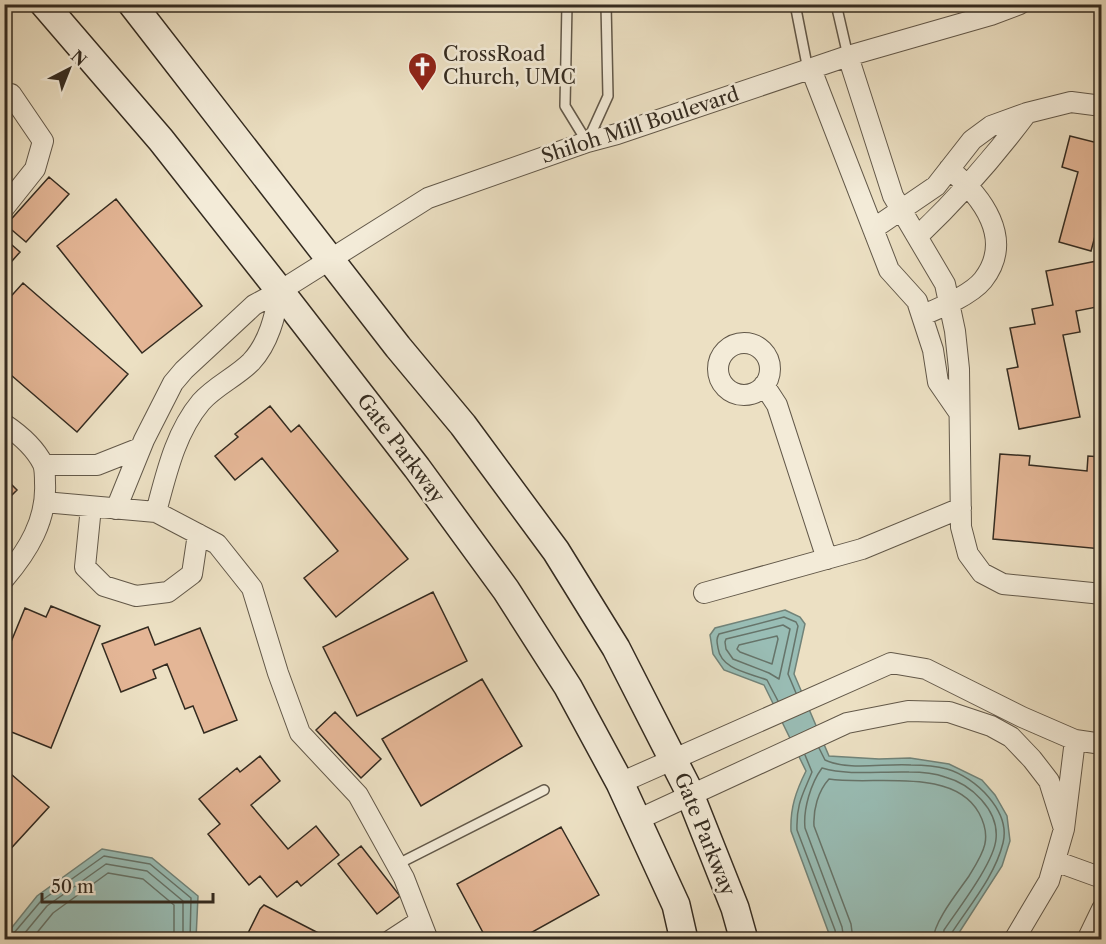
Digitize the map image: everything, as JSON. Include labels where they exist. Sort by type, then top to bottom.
[{"type":"main road","name":"Gate Parkway","points":[[44,4],[161,141],[280,291],[417,468],[506,590],[568,687],[620,783],[675,905],[684,939]]},
{"type":"main road","name":"Gate Parkway","points":[[136,7],[398,347],[463,425],[556,551],[616,648],[674,760],[735,908],[744,939]]},
{"type":"street","name":"Shiloh Mill Boulevard","points":[[116,509],[140,448],[163,400],[184,370],[254,305],[428,198],[586,142],[618,134],[848,56],[991,15],[1020,4]]},
{"type":"street","points":[[848,56],[893,196],[945,284],[955,331],[959,369],[961,527],[968,554],[982,573],[1003,584],[1101,594]]},
{"type":"street","points":[[809,69],[889,270],[917,301],[933,350],[939,382],[958,411]]},
{"type":"street","points":[[4,208],[35,169],[43,141],[11,94]]},
{"type":"street","points":[[873,229],[936,186],[972,140],[991,126],[1027,113],[1071,102],[1101,106]]},
{"type":"street","points":[[918,236],[968,185],[1027,113]]},
{"type":"street","points":[[922,315],[949,304],[981,282],[993,264],[996,240],[990,216],[968,185],[949,170]]},
{"type":"street","points":[[156,512],[171,460],[183,433],[201,402],[252,361],[272,328],[280,291]]},
{"type":"street","points":[[173,383],[201,402]]},
{"type":"street","points":[[764,386],[777,405],[827,559]]},
{"type":"street","points":[[4,424],[20,435],[44,465],[45,492],[41,519],[31,543],[4,579]]},
{"type":"street","points":[[44,465],[97,465],[140,448]]},
{"type":"street","points":[[44,502],[156,512],[217,544],[252,588],[278,673],[300,733],[358,795],[398,864],[428,939]]},
{"type":"street","points":[[91,507],[85,567],[104,586],[136,596],[168,592],[192,574],[198,534]]},
{"type":"street","points":[[704,593],[862,549],[961,508]]},
{"type":"street","points":[[620,783],[891,663],[926,669],[1074,740],[1101,744]]},
{"type":"street","points":[[637,820],[847,723],[908,711],[949,712],[991,726],[1011,737],[1032,759],[1049,782],[1064,829]]},
{"type":"street","points":[[1014,939],[1049,881],[1064,829],[1074,740]]},
{"type":"street","points":[[1055,861],[1101,878]]},
{"type":"street","points":[[1087,939],[1101,909]]},
{"type":"street","points":[[391,939],[420,921]]},
{"type":"lane","points":[[567,4],[565,106],[586,142]]},
{"type":"lane","points":[[586,142],[609,96],[606,4]]},
{"type":"lane","points":[[795,4],[809,69]]},
{"type":"lane","points":[[836,4],[848,56]]},
{"type":"lane","points":[[398,864],[544,790]]},
{"type":"water","points":[[785,610],[800,617],[805,624],[794,674],[829,756],[910,758],[949,764],[982,780],[995,795],[1007,816],[1010,841],[1002,866],[955,939],[831,939],[791,831],[794,800],[806,771],[764,685],[724,670],[713,654],[710,635],[715,628]]},
{"type":"water","points":[[102,849],[152,858],[198,896],[196,939],[5,939],[37,896]]},
{"type":"building","points":[[1070,136],[1102,144],[1102,226],[1098,225],[1091,251],[1059,242],[1078,172],[1062,167]]},
{"type":"building","points":[[49,177],[69,194],[26,242],[6,225]]},
{"type":"building","points":[[116,199],[202,306],[142,353],[57,246]]},
{"type":"building","points":[[4,238],[20,252],[4,270]]},
{"type":"building","points":[[1102,260],[1102,306],[1076,311],[1080,332],[1063,335],[1080,417],[1019,429],[1007,369],[1018,367],[1010,328],[1035,324],[1032,309],[1053,305],[1046,271]]},
{"type":"building","points":[[23,283],[128,374],[77,432],[4,369],[4,304]]},
{"type":"building","points":[[270,406],[291,432],[299,425],[408,559],[336,617],[304,578],[338,551],[262,458],[235,480],[215,456],[238,437],[235,434]]},
{"type":"building","points":[[1000,454],[1030,456],[1029,465],[1087,471],[1088,456],[1102,457],[1102,549],[993,539]]},
{"type":"building","points":[[4,477],[17,490],[4,503]]},
{"type":"building","points":[[433,592],[467,661],[357,716],[323,647]]},
{"type":"building","points":[[51,606],[100,626],[51,748],[4,729],[4,659],[25,608],[46,617]]},
{"type":"building","points":[[148,627],[155,645],[200,628],[237,720],[204,733],[193,706],[185,709],[167,664],[153,670],[156,678],[121,692],[102,644]]},
{"type":"building","points":[[482,679],[522,746],[421,806],[382,739]]},
{"type":"building","points":[[335,712],[381,759],[361,778],[316,730]]},
{"type":"building","points":[[260,756],[280,781],[251,805],[288,849],[316,826],[339,855],[301,886],[297,881],[277,897],[260,876],[249,885],[208,834],[220,824],[199,799],[237,768],[240,772]]},
{"type":"building","points":[[4,768],[49,807],[4,856]]},
{"type":"building","points":[[561,827],[599,895],[518,940],[487,940],[457,884]]},
{"type":"building","points":[[361,846],[400,896],[377,914],[338,864]]},
{"type":"building","points":[[264,905],[332,940],[242,940]]},
{"type":"place","name":"CrossRoad Church, UMC","points":[[422,92]]}]
